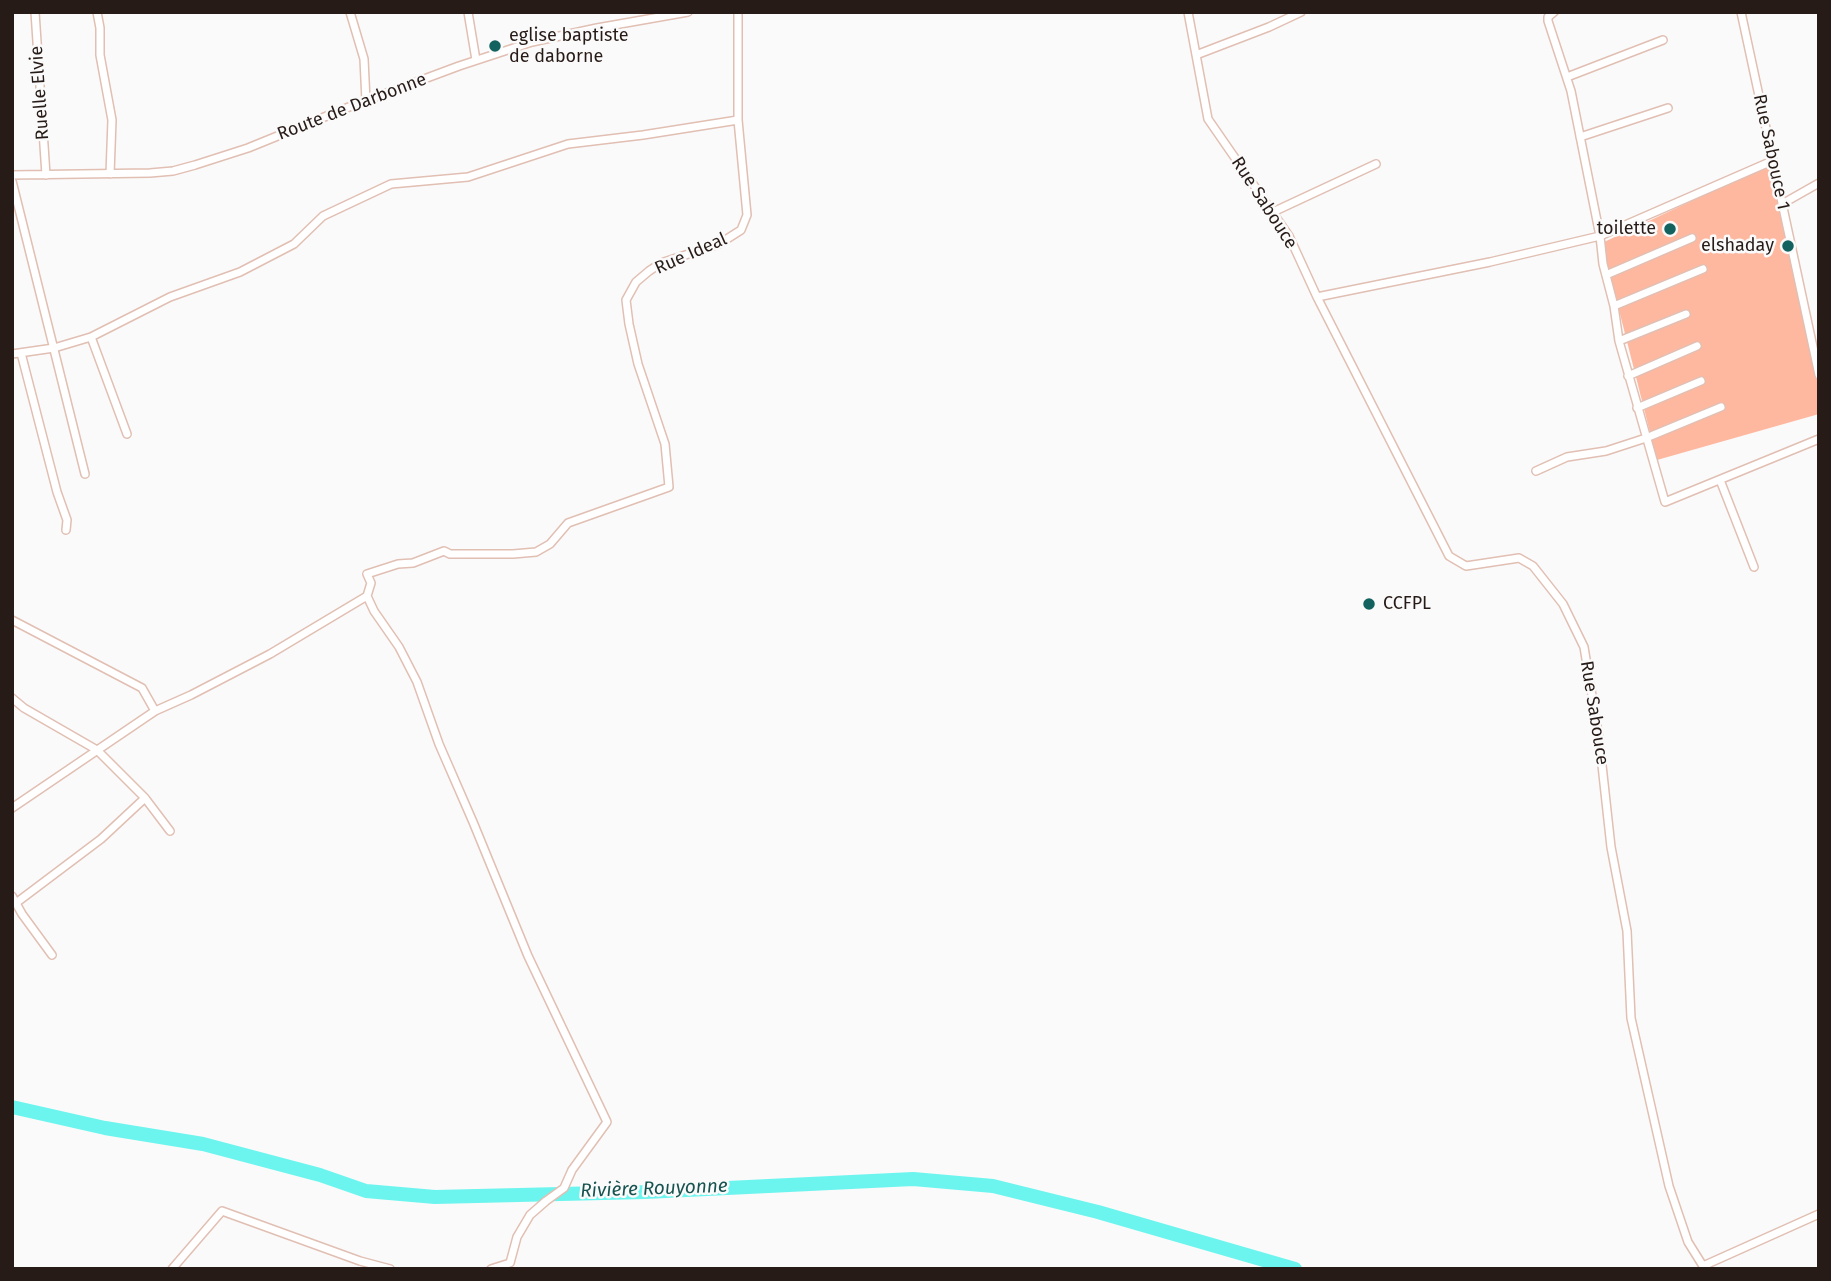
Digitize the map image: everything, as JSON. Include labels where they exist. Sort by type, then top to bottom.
[{"type":"street","name":"Ruelle Elvie","points":[[35,12],[46,174]]},
{"type":"street","points":[[97,12],[100,55],[112,120],[110,174]]},
{"type":"street","points":[[350,12],[364,58],[366,101]]},
{"type":"street","points":[[468,12],[476,60]]},
{"type":"street","name":"Route de Darbonne","points":[[12,175],[173,171],[217,159],[476,60],[532,42],[688,12]]},
{"type":"street","name":"Rue Ideal","points":[[367,596],[371,583],[368,575],[398,564],[413,563],[444,551],[450,554],[536,552],[550,544],[568,523],[669,487],[665,444],[638,365],[626,300],[636,282],[661,263],[719,244],[741,230],[747,215],[738,120],[738,12]]},
{"type":"street","name":"Rue Sabouce","points":[[1188,12],[1208,119],[1289,236],[1317,297],[1449,556],[1466,566],[1519,558],[1533,566],[1563,604],[1584,647],[1599,738],[1611,847],[1627,931],[1631,1018],[1668,1186],[1688,1242],[1703,1266],[1819,1214]]},
{"type":"street","points":[[1195,55],[1301,12]]},
{"type":"street","name":"Rue Sabouce 1","points":[[1741,12],[1819,375]]},
{"type":"street","points":[[1550,14],[1548,21],[1567,76],[1580,137],[1619,341],[1665,502],[1819,439]]},
{"type":"street","points":[[1567,76],[1663,40]]},
{"type":"street","points":[[1580,137],[1668,108]]},
{"type":"street","points":[[66,530],[67,520],[17,353],[54,348],[91,337],[170,298],[240,272],[294,244],[323,216],[391,184],[468,177],[568,144],[738,120]]},
{"type":"street","points":[[1317,297],[1490,262],[1600,236],[1772,160]]},
{"type":"street","points":[[1273,212],[1376,164]]},
{"type":"street","points":[[12,181],[85,474]]},
{"type":"street","points":[[1782,204],[1819,183]]},
{"type":"street","points":[[1605,275],[1692,238]]},
{"type":"street","points":[[1614,306],[1703,269]]},
{"type":"street","points":[[1619,341],[1686,314]]},
{"type":"street","points":[[91,337],[127,434]]},
{"type":"street","points":[[1628,376],[1697,346]]},
{"type":"street","points":[[1637,408],[1701,381]]},
{"type":"street","points":[[1536,471],[1567,457],[1606,451],[1646,438],[1721,407]]},
{"type":"street","points":[[1720,480],[1754,568]]},
{"type":"street","points":[[12,808],[155,711],[270,654],[367,596],[417,682],[439,744],[528,956],[607,1122],[572,1170],[564,1188],[530,1215],[517,1237],[510,1263],[491,1269]]},
{"type":"street","points":[[12,620],[142,688],[155,711]]},
{"type":"street","points":[[12,698],[24,708],[97,750],[145,798],[170,831]]},
{"type":"street","points":[[52,955],[14,899],[101,839],[145,798]]},
{"type":"street","points":[[172,1269],[222,1211],[360,1261],[390,1269]]},
{"type":"shaded area","points":[[1770,164],[1819,374],[1819,414],[1657,460],[1602,243]]},
{"type":"waterway","name":"Rivière Rouyonne","points":[[12,1107],[105,1128],[203,1144],[320,1175],[366,1191],[435,1197],[645,1192],[913,1179],[993,1186],[1098,1212],[1295,1269]]},
{"type":"place","name":"eglise baptiste de daborne","points":[[495,46]]},
{"type":"place","name":"toilette","points":[[1670,229]]},
{"type":"place","name":"elshaday","points":[[1788,246]]},
{"type":"place","name":"CCFPL","points":[[1369,604]]}]
